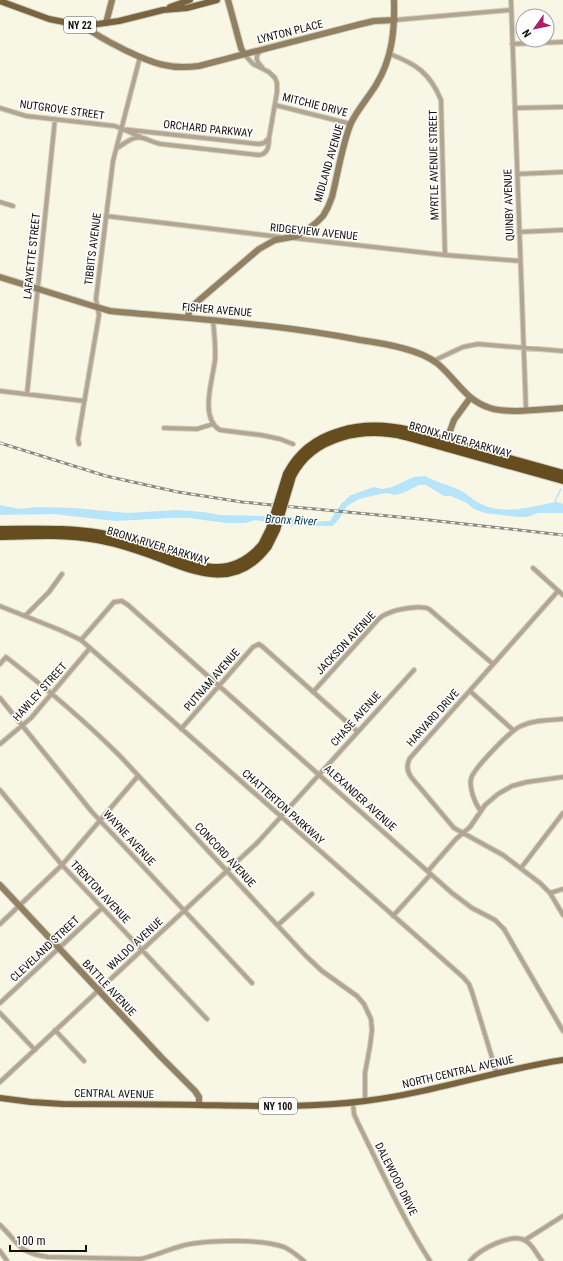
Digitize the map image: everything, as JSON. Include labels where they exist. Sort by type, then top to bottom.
[{"type":"highway","name":"BRONX RIVER PARKWAY","points":[[0,536],[72,536],[98,539],[141,551],[191,570],[213,574],[227,573],[244,567],[256,559],[265,546],[296,458],[310,445],[330,435],[352,428],[370,426],[392,427],[563,474]]},
{"type":"highway","name":"BRONX RIVER PARKWAY","points":[[290,475],[306,457],[323,444],[348,435],[378,432],[405,436],[563,480]]},
{"type":"highway","name":"BRONX RIVER PARKWAY","points":[[0,530],[76,531],[98,533],[134,542],[192,565],[209,568],[223,568],[236,564],[265,546]]},
{"type":"main road","name":"NY 22","points":[[0,1],[49,18],[84,26],[106,24],[163,10],[190,0]]},
{"type":"main road","name":"NY 22","points":[[163,10],[187,8],[216,0]]},
{"type":"main road","name":"NORTH CENTRAL AVENUE","points":[[365,1101],[433,1089],[530,1066],[563,1060]]},
{"type":"main road","name":"CENTRAL AVENUE","points":[[0,1098],[58,1103],[228,1106],[298,1106],[353,1103]]},
{"type":"main road","name":"NY 100","points":[[353,1103],[365,1101]]},
{"type":"street","points":[[106,24],[112,0]]},
{"type":"street","points":[[228,0],[244,54],[253,64],[266,70]]},
{"type":"street","name":"MIDLAND AVENUE","points":[[188,317],[190,308],[254,253],[275,240],[297,236],[307,230],[317,222],[328,207],[351,124],[359,109],[379,80],[390,54],[393,38],[394,0]]},
{"type":"street","name":"QUINBY AVENUE","points":[[511,0],[526,410]]},
{"type":"street","name":"LYNTON PLACE","points":[[84,26],[100,38],[140,57],[160,65],[182,68],[199,66],[361,24],[511,10]]},
{"type":"street","points":[[512,44],[563,42]]},
{"type":"street","points":[[266,48],[260,52],[256,58],[258,64],[273,75],[277,83],[269,138]]},
{"type":"street","name":"MYRTLE AVENUE STREET","points":[[390,54],[407,61],[421,70],[436,87],[441,100],[445,255]]},
{"type":"street","name":"TIBBITS AVENUE","points":[[79,444],[78,440],[84,401],[99,315],[96,299],[113,160],[140,57]]},
{"type":"street","name":"MITCHIE DRIVE","points":[[275,105],[351,124]]},
{"type":"street","points":[[515,108],[563,107]]},
{"type":"street","name":"NUTGROVE STREET","points":[[0,108],[26,116],[115,126],[121,129]]},
{"type":"street","name":"LAFAYETTE STREET","points":[[27,394],[55,119]]},
{"type":"street","name":"ORCHARD PARKWAY","points":[[121,129],[157,143],[259,155],[267,152],[269,138]]},
{"type":"street","name":"ORCHARD PARKWAY","points":[[121,129],[259,144],[264,143],[269,138]]},
{"type":"street","points":[[117,148],[135,138],[142,138]]},
{"type":"street","points":[[518,174],[563,172]]},
{"type":"street","points":[[0,202],[13,206]]},
{"type":"street","name":"RIDGEVIEW AVENUE","points":[[106,216],[287,238],[445,255],[520,261]]},
{"type":"street","points":[[519,232],[563,230]]},
{"type":"street","name":"FISHER AVENUE","points":[[0,276],[110,311],[276,326],[331,334],[402,348],[416,352],[433,361],[441,367],[462,391],[470,398],[484,406],[498,410],[563,408]]},
{"type":"street","points":[[213,320],[215,355],[208,403],[209,414],[213,424],[220,430],[266,436],[293,444]]},
{"type":"street","points":[[433,361],[462,347],[473,344],[488,343],[563,350]]},
{"type":"street","points":[[0,391],[84,401]]},
{"type":"street","points":[[446,442],[454,420],[470,398]]},
{"type":"street","points":[[164,428],[197,429],[213,424]]},
{"type":"street","points":[[533,568],[563,595]]},
{"type":"street","points":[[25,616],[49,592],[62,574]]},
{"type":"street","name":"HARVARD DRIVE","points":[[558,591],[413,755],[407,764],[411,777],[451,824],[463,833],[498,851],[540,883],[550,893],[563,915]]},
{"type":"street","name":"ALEXANDER AVENUE","points":[[81,640],[110,605],[117,601],[122,601],[128,605],[462,901],[493,918],[504,929],[563,1031]]},
{"type":"street","name":"CHATTERTON PARKWAY","points":[[0,606],[81,640],[467,982],[474,998],[497,1074]]},
{"type":"street","name":"JACKSON AVENUE","points":[[313,692],[379,619],[390,612],[418,608],[426,608],[432,611],[493,664]]},
{"type":"street","name":"PUTNAM AVENUE","points":[[181,729],[257,644],[263,647],[313,692]]},
{"type":"street","name":"HAWLEY STREET","points":[[0,744],[23,726],[90,648]]},
{"type":"street","name":"CONCORD AVENUE","points":[[0,664],[6,657],[52,693],[103,739],[316,966],[357,996],[367,1008],[371,1019],[372,1030],[365,1073],[365,1101]]},
{"type":"street","name":"CHASE AVENUE","points":[[280,817],[414,670]]},
{"type":"street","points":[[470,691],[514,730]]},
{"type":"street","points":[[313,692],[357,731]]},
{"type":"street","name":"WAYNE AVENUE","points":[[0,698],[100,820],[252,983]]},
{"type":"street","points":[[481,811],[478,808],[471,787],[472,776],[514,730],[531,722],[563,719]]},
{"type":"street","points":[[0,924],[62,865],[138,776]]},
{"type":"street","points":[[393,916],[429,872],[470,827],[485,805],[492,798],[512,786],[531,781],[563,777]]},
{"type":"street","name":"TRENTON AVENUE","points":[[0,790],[62,865],[207,1019]]},
{"type":"street","points":[[521,868],[563,813]]},
{"type":"street","name":"WALDO AVENUE","points":[[0,1082],[258,842],[280,817]]},
{"type":"street","name":"BATTLE AVENUE","points":[[0,885],[161,1057],[195,1090],[199,1096],[199,1105]]},
{"type":"street","points":[[550,893],[563,889]]},
{"type":"street","points":[[278,925],[312,894]]},
{"type":"street","name":"CLEVELAND STREET","points":[[0,1003],[102,908]]},
{"type":"street","points":[[0,1012],[34,1050]]},
{"type":"street","points":[[55,1030],[84,1061]]},
{"type":"street","name":"DALEWOOD DRIVE","points":[[353,1103],[355,1115],[364,1136],[398,1203],[430,1261]]},
{"type":"street","points":[[525,1240],[563,1216]]},
{"type":"street","points":[[0,1224],[27,1252],[48,1257],[140,1259],[152,1257],[176,1247],[189,1244],[252,1242],[270,1243],[285,1248],[304,1261]]},
{"type":"street","points":[[470,1261],[483,1249],[491,1245],[503,1241],[518,1239],[528,1242],[542,1261]]},
{"type":"street","points":[[0,1251],[7,1261]]},
{"type":"water","name":"Bronx River","points":[[425,476],[460,490],[481,504],[490,508],[509,510],[529,508],[557,502],[563,504],[563,513],[538,513],[527,517],[518,517],[485,513],[474,509],[467,503],[451,496],[444,496],[426,485],[419,485],[403,493],[394,495],[389,493],[380,494],[359,499],[347,506],[333,526],[293,526],[255,520],[246,523],[226,523],[189,518],[116,521],[53,514],[0,515],[0,505],[19,509],[37,507],[74,508],[127,513],[177,510],[220,515],[265,516],[285,520],[296,518],[306,519],[311,522],[330,521],[341,504],[351,495],[374,487],[382,489],[392,487],[414,477]]},
{"type":"waterway","points":[[556,503],[555,501],[561,489]]},
{"type":"railway","points":[[0,443],[106,476],[178,492],[242,502],[420,519],[563,535]]}]
